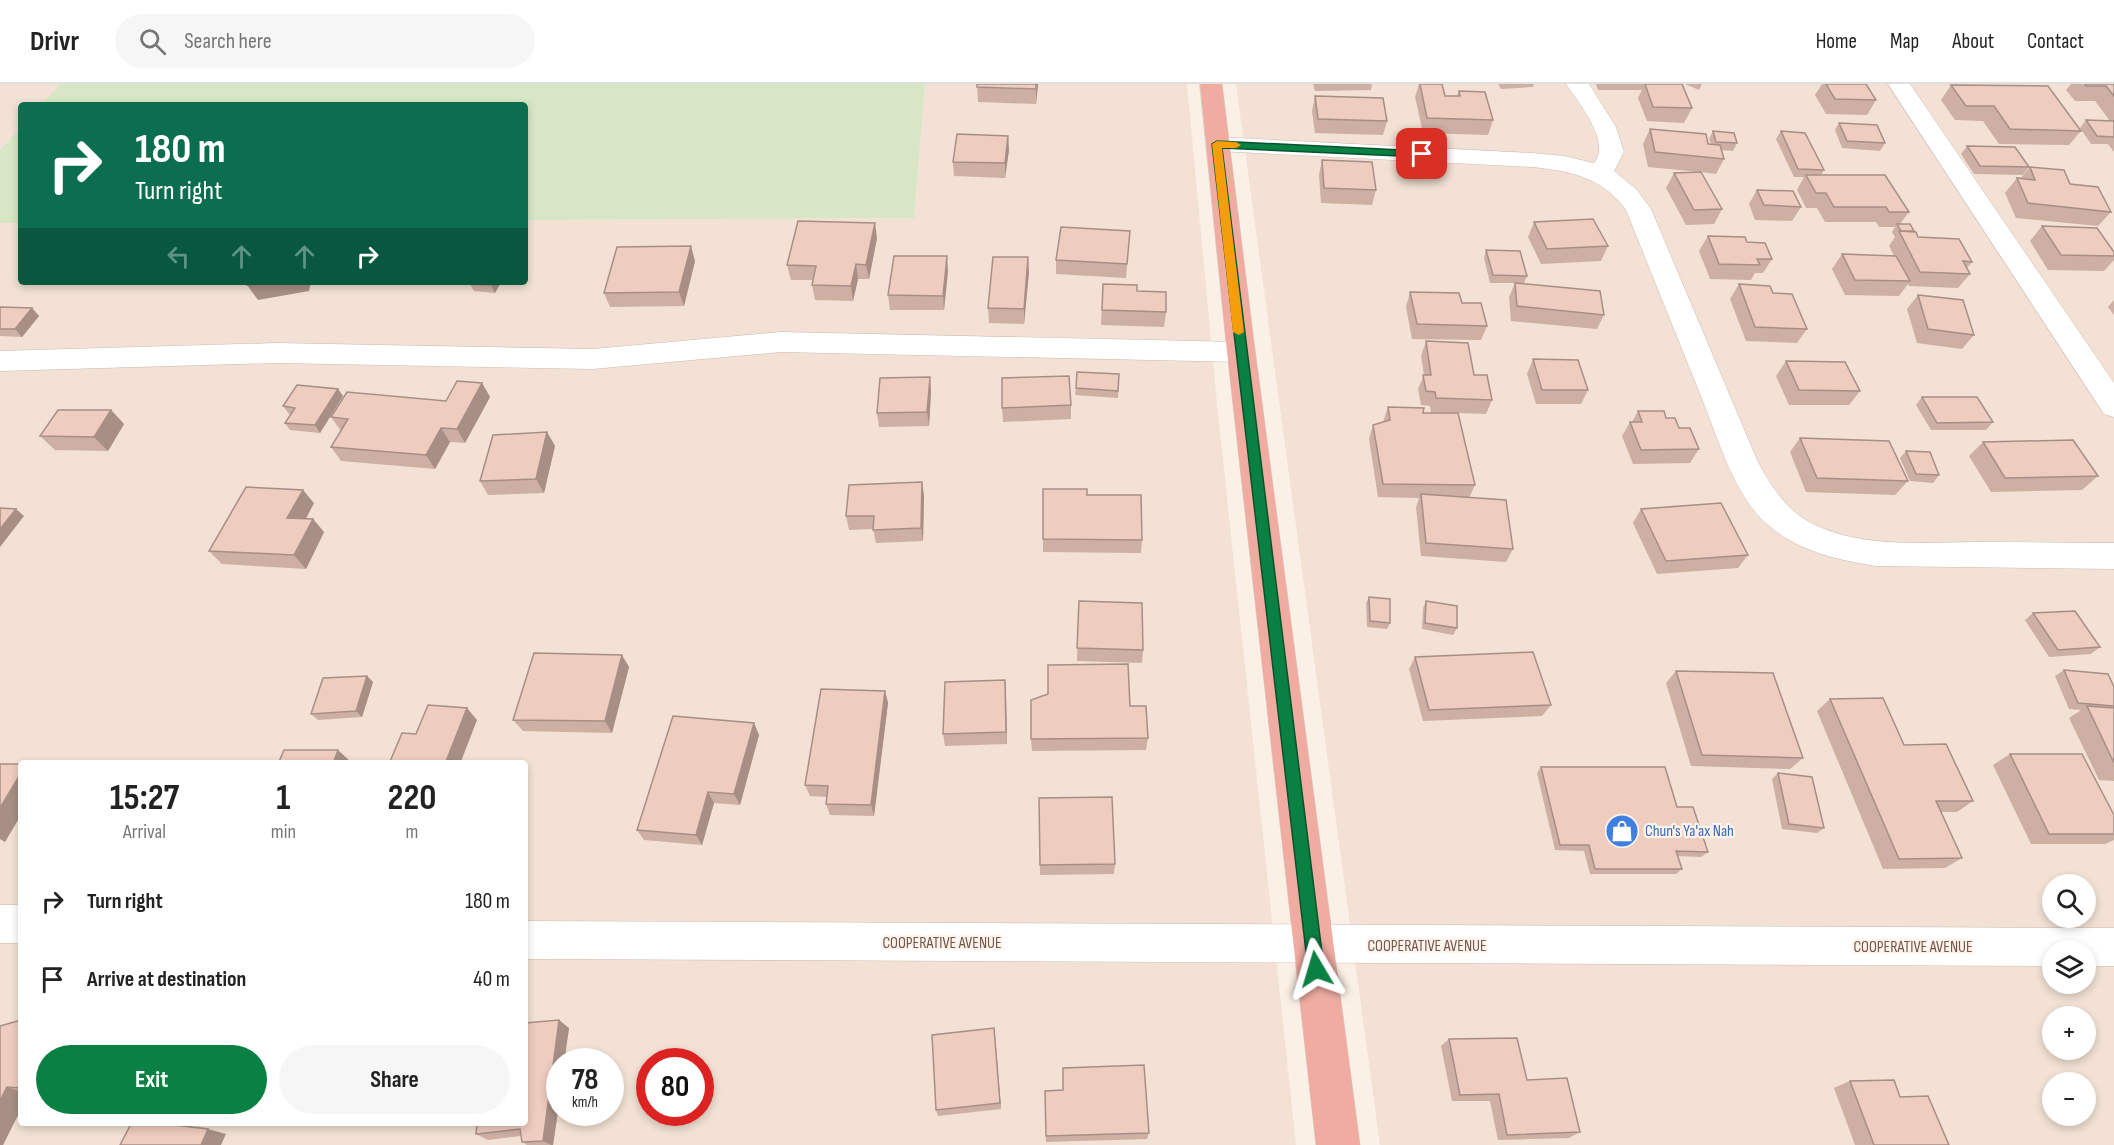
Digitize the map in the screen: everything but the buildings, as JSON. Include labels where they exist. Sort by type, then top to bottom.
[{"type":"highway","points":[[1211,84],[1241,352],[1338,1145]]},
{"type":"street","points":[[1577,84],[1608,136],[1612,152],[1608,162],[1599,173]]},
{"type":"street","points":[[1899,84],[2114,406]]},
{"type":"street","points":[[1217,144],[1532,160],[1580,166],[1599,173],[1628,192],[1638,209],[1742,460],[1758,491],[1779,517],[1809,537],[1842,547],[1886,553],[2114,556]]},
{"type":"street","points":[[0,361],[277,353],[593,359],[781,342],[1241,352]]},
{"type":"street","points":[[0,924],[18,924]]},
{"type":"street","name":"COOPERATIVE AVENUE","points":[[528,940],[2114,947]]},
{"type":"shaded area","points":[[0,84],[60,84],[44,102],[18,102],[18,130],[0,150]]},
{"type":"shaded area","points":[[925,84],[1187,84],[1217,404],[1296,1145],[0,1145],[0,223],[18,223],[18,285],[528,285],[528,220],[914,218]]},
{"type":"shaded area","points":[[1236,84],[2114,84],[2114,1145],[1380,1145]]},
{"type":"green space","points":[[60,84],[925,84],[914,218],[528,220],[528,102],[44,102]]},
{"type":"green space","points":[[18,130],[18,223],[0,223],[0,150]]},
{"type":"slow traffic","points":[[1236,145],[1217,144],[1239,332]]},
{"type":"place","name":"Chun's Ya'ax Nah","points":[[1622,831]]},
{"type":"route","points":[[1316,969],[1217,144],[1422,154]]}]
